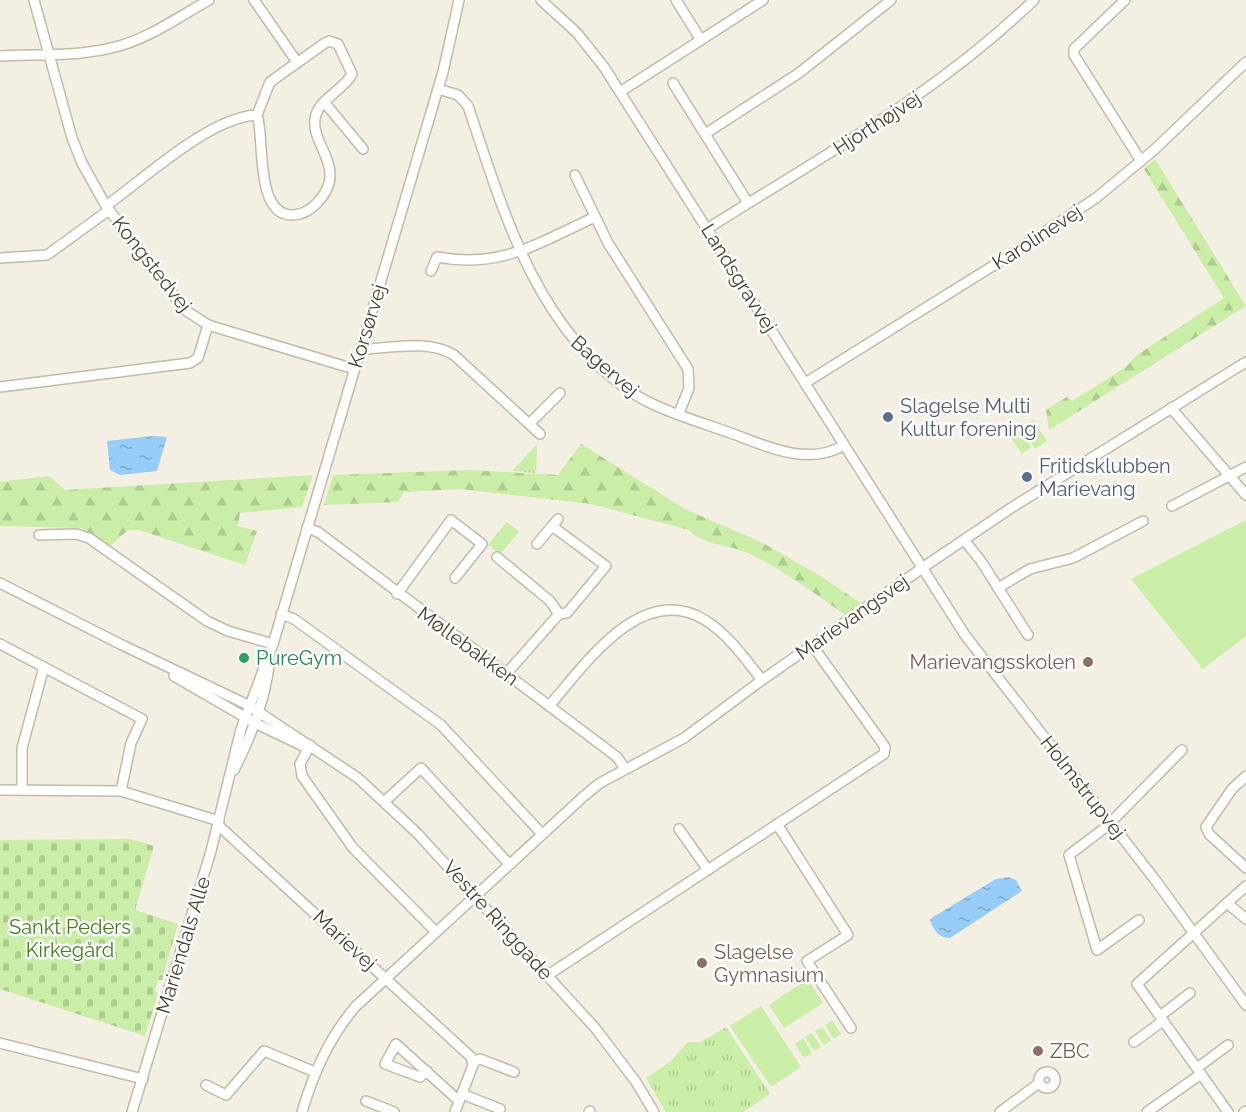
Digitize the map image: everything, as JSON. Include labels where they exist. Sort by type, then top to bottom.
[{"type":"street","name":"Kongstedvej","points":[[34,0],[72,138],[82,163],[108,208],[185,310],[208,325],[354,369]]},
{"type":"street","points":[[0,56],[88,52],[120,46],[157,30],[209,0]]},
{"type":"street","points":[[254,0],[297,62]]},
{"type":"street","name":"Korsørvej","points":[[252,714],[438,89],[459,0]]},
{"type":"street","name":"Landsgravvej","points":[[541,0],[581,38],[621,92],[921,568]]},
{"type":"street","points":[[676,0],[701,40]]},
{"type":"street","points":[[621,92],[762,0]]},
{"type":"street","points":[[705,134],[800,73],[891,0]]},
{"type":"street","name":"Hjorthøjvej","points":[[707,229],[897,112],[972,57],[1034,0]]},
{"type":"street","points":[[1125,0],[1074,49],[1074,55],[1141,161]]},
{"type":"street","points":[[329,41],[338,44],[352,74],[324,103],[314,121],[329,162],[328,187],[312,208],[294,215],[283,213],[272,201],[261,161],[261,123],[257,115],[266,86],[329,41]]},
{"type":"street","name":"Karolinevej","points":[[805,383],[1053,227],[1141,161],[1246,62]]},
{"type":"street","points":[[673,83],[748,204]]},
{"type":"street","name":"Bagervej","points":[[438,89],[458,95],[468,106],[502,206],[550,308],[574,342],[630,392],[679,413],[787,452],[825,453],[844,445]]},
{"type":"street","points":[[324,103],[363,149]]},
{"type":"street","points":[[0,258],[47,255],[207,132],[236,118],[257,115]]},
{"type":"street","points":[[575,175],[608,243],[688,369],[689,388],[679,413]]},
{"type":"street","points":[[431,271],[436,257],[478,262],[522,250],[595,217]]},
{"type":"street","points":[[0,387],[190,363],[198,358],[208,325]]},
{"type":"street","points":[[361,347],[368,349],[426,346],[444,349],[454,355],[540,434]]},
{"type":"street","name":"Marievangsvej","points":[[302,1112],[315,1072],[338,1028],[355,1007],[584,796],[684,738],[921,568],[1246,362]]},
{"type":"street","points":[[529,424],[560,393]]},
{"type":"street","points":[[1171,408],[1246,495]]},
{"type":"street","points":[[1172,506],[1246,467]]},
{"type":"street","points":[[397,594],[451,520],[482,544],[455,578]]},
{"type":"street","points":[[998,588],[1030,569],[1073,558],[1143,521]]},
{"type":"street","points":[[506,674],[559,614],[567,613],[606,566],[555,522],[537,544]]},
{"type":"street","name":"Møllebakken","points":[[307,528],[318,532],[397,594],[617,757],[626,770]]},
{"type":"street","points":[[39,535],[76,534],[89,538],[207,621],[272,647]]},
{"type":"street","points":[[964,540],[1028,635]]},
{"type":"street","points":[[497,557],[550,601],[559,614]]},
{"type":"street","name":"Holmstrupvej","points":[[921,568],[983,661],[1111,822],[1246,1005]]},
{"type":"street","points":[[0,583],[252,714]]},
{"type":"street","points":[[549,706],[605,643],[631,621],[661,611],[682,611],[705,620],[730,642],[762,680]]},
{"type":"street","points":[[282,614],[294,618],[441,725],[542,834]]},
{"type":"street","points":[[0,644],[142,719],[131,743],[121,791]]},
{"type":"street","points":[[120,644],[150,662],[252,714]]},
{"type":"street","points":[[548,975],[882,756],[885,751],[812,645]]},
{"type":"street","points":[[22,790],[22,748],[44,667]]},
{"type":"street","name":"Vestre Ringgade","points":[[252,714],[297,736],[385,801],[475,895],[614,1051],[654,1112]]},
{"type":"street","name":"Vestre Ringgade","points":[[252,714],[312,748]]},
{"type":"street","name":"Mariendals Alle","points":[[132,1112],[252,714]]},
{"type":"street","points":[[312,748],[300,764],[302,776],[371,869],[435,931]]},
{"type":"street","points":[[1140,920],[1097,950],[1069,855],[1111,822],[1182,750]]},
{"type":"street","points":[[385,801],[421,768],[509,864]]},
{"type":"street","points":[[1246,776],[1232,789],[1206,828],[1209,834],[1246,868]]},
{"type":"street","points":[[0,790],[121,791],[218,823]]},
{"type":"street","name":"Marievej","points":[[218,823],[472,1059]]},
{"type":"street","points":[[777,824],[848,935],[807,961],[850,1028]]},
{"type":"street","points":[[679,829],[708,870]]},
{"type":"street","points":[[1228,1112],[1137,984],[1246,886]]},
{"type":"street","points":[[1227,903],[1246,919]]},
{"type":"street","points":[[1134,1042],[1190,993]]},
{"type":"street","points":[[0,1043],[143,1079]]},
{"type":"street","points":[[1147,1112],[1228,1045]]},
{"type":"street","points":[[206,1085],[226,1095],[264,1051],[315,1072]]},
{"type":"street","points":[[455,1112],[472,1059],[480,1059],[514,1072]]},
{"type":"street","points":[[427,1071],[460,1098],[501,1109]]},
{"type":"street","points":[[1000,1112],[1010,1102],[1039,1083]]},
{"type":"street","points":[[366,1101],[379,1109],[394,1112]]},
{"type":"green space","points":[[1155,159],[1246,306],[1049,430],[1046,410],[1068,396],[1072,401],[1126,367],[1137,355],[1224,298],[1144,169]]},
{"type":"green space","points":[[1033,420],[1047,441],[1035,449],[1021,427]]},
{"type":"green space","points":[[1019,430],[1031,447],[1022,454],[1010,437]]},
{"type":"green space","points":[[537,444],[536,473],[512,471]]},
{"type":"green space","points":[[581,444],[685,509],[763,543],[819,575],[862,604],[845,615],[785,574],[748,553],[709,542],[689,530],[591,504],[460,489],[404,492],[398,502],[324,505],[333,475],[467,470],[558,475]]},
{"type":"green space","points":[[313,475],[302,507],[240,513],[238,526],[257,531],[245,565],[139,530],[128,530],[110,546],[82,528],[0,526],[0,482],[49,476],[65,490]]},
{"type":"green space","points":[[1246,520],[1246,636],[1203,669],[1131,579]]},
{"type":"green space","points":[[507,522],[519,532],[500,554],[488,545]]},
{"type":"green space","name":"Sankt Peders Kirkegård","points":[[130,839],[154,846],[135,910],[178,924],[162,980],[158,980],[155,990],[158,994],[145,1036],[0,989],[0,840]]},
{"type":"green space","points":[[808,979],[823,1003],[784,1028],[769,1005]]},
{"type":"green space","points":[[761,1006],[801,1067],[771,1087],[730,1026]]},
{"type":"green space","points":[[832,1020],[841,1034],[834,1039],[825,1025]]},
{"type":"green space","points":[[726,1027],[770,1094],[743,1112],[666,1112],[646,1078],[671,1061],[688,1042],[701,1042]]},
{"type":"green space","points":[[822,1027],[831,1040],[824,1045],[815,1031]]},
{"type":"green space","points":[[812,1033],[821,1047],[814,1051],[805,1037]]},
{"type":"green space","points":[[803,1038],[812,1053],[804,1058],[795,1044]]},
{"type":"water","points":[[153,436],[167,437],[157,471],[120,475],[110,470],[107,441]]},
{"type":"water","points":[[1009,877],[1016,880],[1022,891],[950,938],[943,937],[935,931],[930,920],[933,917],[996,879]]},
{"type":"place","name":"Slagelse Multi Kultur forening","points":[[888,417]]},
{"type":"place","name":"Fritidsklubben Marievang","points":[[1027,477]]},
{"type":"place","name":"PureGym","points":[[244,658]]},
{"type":"place","name":"Marievangsskolen","points":[[1088,662]]},
{"type":"place","name":"Slagelse Gymnasium","points":[[702,963]]},
{"type":"place","name":"ZBC","points":[[1038,1051]]}]
